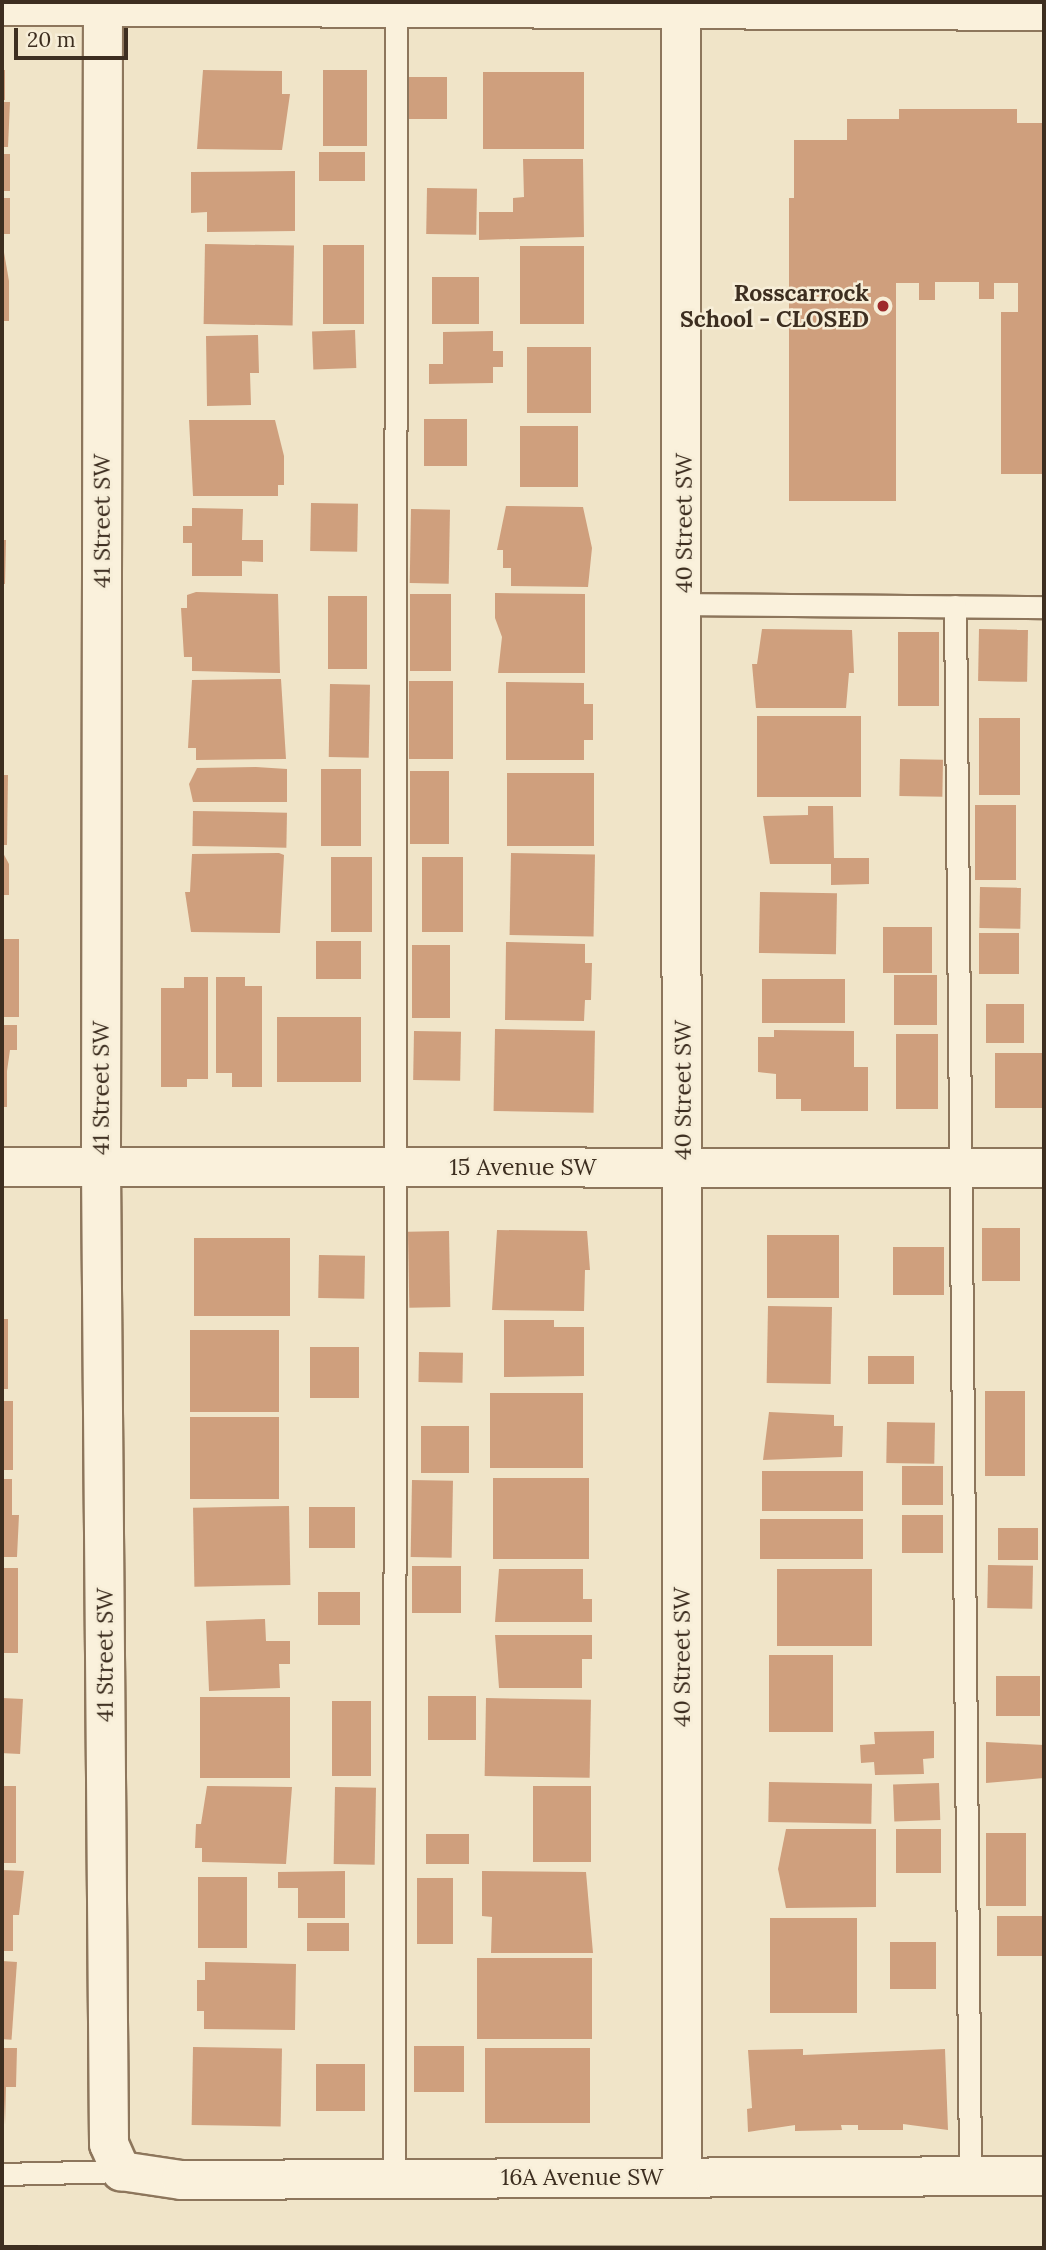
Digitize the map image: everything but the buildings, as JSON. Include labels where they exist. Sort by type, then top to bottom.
[{"type":"street","name":"41 Street SW","points":[[103,4],[101,1167],[108,2144],[121,2171]]},
{"type":"street","points":[[2,6],[974,6],[1044,10]]},
{"type":"street","name":"40 Street SW","points":[[681,6],[684,604],[682,2178]]},
{"type":"street","name":"15 Avenue SW","points":[[2,1167],[1044,1168]]},
{"type":"street","name":"16A Avenue SW","points":[[121,2171],[181,2180],[1044,2176]]},
{"type":"lane","points":[[394,2177],[392,1166],[396,5]]},
{"type":"lane","points":[[684,604],[1044,607]]},
{"type":"lane","points":[[955,606],[958,1168],[970,2176]]},
{"type":"lane","points":[[2,2174],[121,2171]]},
{"type":"tram line","points":[[2,2246],[1044,2247]]},
{"type":"place","name":"Rosscarrock School - CLOSED","points":[[883,306]]}]
